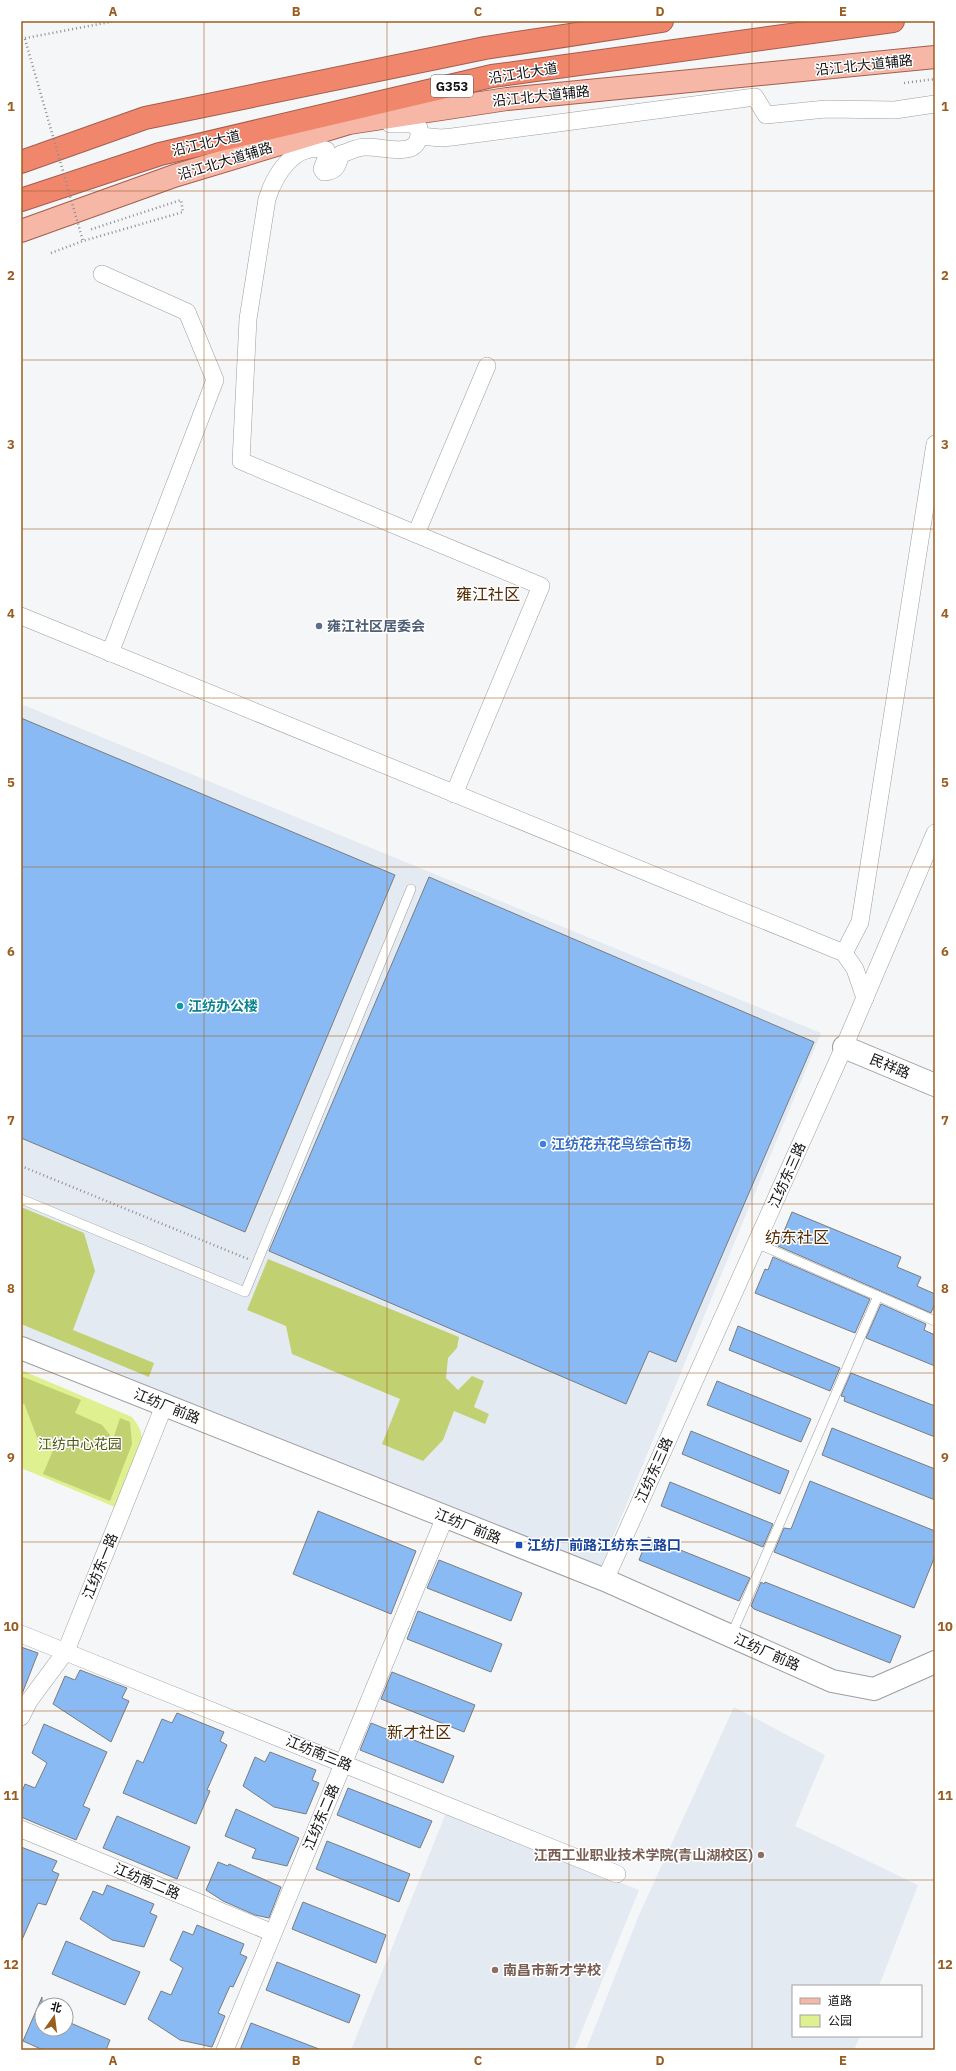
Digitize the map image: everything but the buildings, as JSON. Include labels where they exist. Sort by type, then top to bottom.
[{"type":"highway","name":"G353","points":[[21,162],[145,118],[485,48],[662,21]]},
{"type":"highway","name":"沿江北大道","points":[[21,200],[160,154],[492,76],[893,21]]},
{"type":"main road","name":"G353","points":[[485,48],[598,21]]},
{"type":"main road","name":"沿江北大道辅路","points":[[21,231],[174,176],[331,145],[349,123],[418,125],[507,99],[935,58]]},
{"type":"main road","name":"民祥路","points":[[846,1043],[935,1074]]},
{"type":"main road","name":"民祥路","points":[[846,1043],[935,1085]]},
{"type":"main road","name":"江纺厂前路","points":[[21,1348],[605,1580],[832,1681],[874,1689],[935,1662]]},
{"type":"street","points":[[454,794],[541,586],[240,461],[248,318],[267,199],[271,186],[288,161],[308,148],[331,145],[403,150],[412,147],[418,142],[418,125],[441,138],[452,138],[755,98],[766,115],[826,109],[895,110],[935,104]]},
{"type":"street","points":[[102,274],[187,312],[215,380],[110,653]]},
{"type":"street","points":[[416,534],[487,366]]},
{"type":"street","points":[[844,953],[860,922],[935,444]]},
{"type":"street","points":[[21,616],[844,953],[855,969],[865,998]]},
{"type":"street","name":"江纺东三路","points":[[605,1580],[846,1043],[935,833]]},
{"type":"street","name":"江纺东一路","points":[[21,1718],[25,1699],[66,1651],[164,1406]]},
{"type":"street","name":"江纺东二路","points":[[225,2050],[445,1517]]},
{"type":"street","name":"江纺南三路","points":[[21,1634],[617,1874]]},
{"type":"street","name":"江纺南二路","points":[[21,1829],[273,1933]]},
{"type":"lane","points":[[21,1199],[245,1292],[411,889]]},
{"type":"lane","points":[[756,1243],[935,1321]]},
{"type":"lane","points":[[732,1636],[878,1296]]},
{"type":"path","points":[[21,40],[115,21]]},
{"type":"path","points":[[25,39],[83,241]]},
{"type":"path","points":[[904,83],[935,79]]},
{"type":"path","points":[[51,253],[83,241],[183,212],[181,200],[89,230]]},
{"type":"path","points":[[21,1166],[257,1263]]},
{"type":"shaded area","points":[[21,704],[821,1033],[601,1566],[21,1338]]},
{"type":"shaded area","name":"江西工业职业技术学院(青山湖校区)","points":[[734,1707],[825,1755],[795,1826],[918,1885],[879,1985],[792,1985],[792,2037],[860,2037],[854,2050],[586,2050],[639,1915]]},
{"type":"shaded area","name":"南昌市新才学校","points":[[446,1813],[639,1890],[574,2050],[351,2050]]},
{"type":"green space","points":[[21,1207],[84,1233],[95,1271],[73,1330],[154,1363],[149,1377],[21,1324]]},
{"type":"green space","points":[[268,1259],[459,1337],[457,1348],[448,1358],[446,1378],[458,1390],[472,1376],[484,1381],[474,1407],[489,1414],[485,1424],[454,1411],[443,1440],[423,1461],[382,1444],[400,1399],[292,1354],[286,1326],[247,1310]]},
{"type":"green space","name":"江纺中心花园","points":[[21,1370],[132,1417],[137,1423],[141,1432],[142,1442],[115,1507],[21,1468]]},
{"type":"green space","name":"江纺中心花园","points":[[21,1376],[81,1400],[75,1413],[102,1425],[113,1439],[120,1418],[130,1422],[132,1444],[110,1501],[43,1474],[54,1448],[38,1440],[24,1403],[21,1408]]},
{"type":"place","name":"雍江社区居委会","points":[[319,626]]},
{"type":"place","name":"江纺办公楼","points":[[180,1006]]},
{"type":"place","name":"江纺花卉花鸟综合市场","points":[[543,1144]]},
{"type":"place","name":"江纺厂前路江纺东三路口","points":[[519,1545]]},
{"type":"place","name":"江西工业职业技术学院(青山湖校区)","points":[[761,1855]]},
{"type":"place","name":"南昌市新才学校","points":[[495,1970]]},
{"type":"district","name":"雍江社区","points":[[488,594]]},
{"type":"district","name":"纺东社区","points":[[797,1237]]},
{"type":"district","name":"新才社区","points":[[419,1732]]}]
